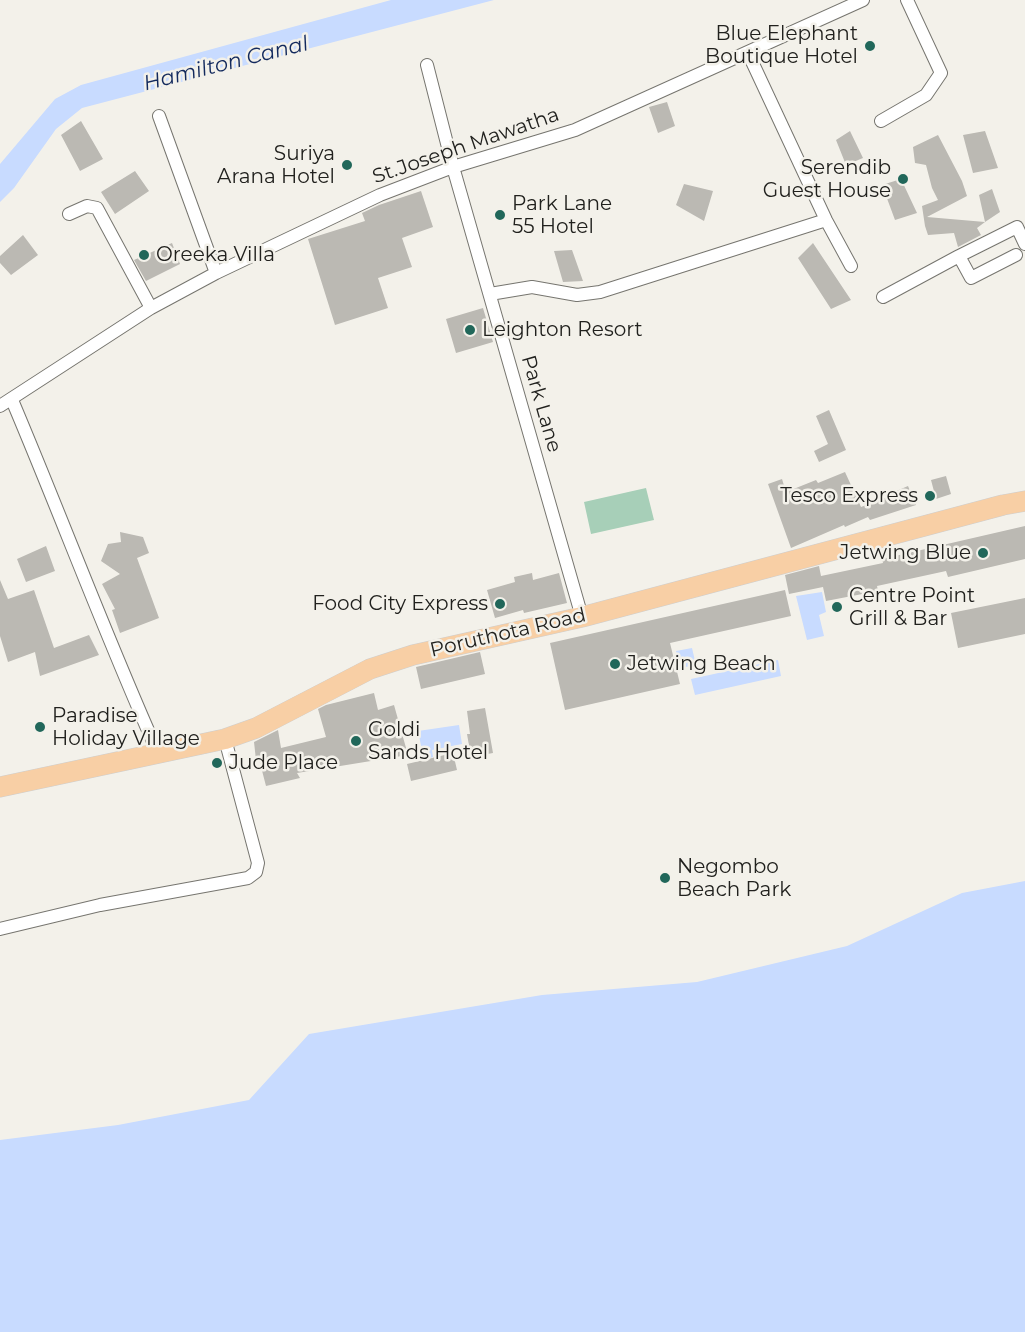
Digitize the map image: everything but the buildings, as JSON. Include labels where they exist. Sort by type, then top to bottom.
[{"type":"main road","name":"Poruthota Road","points":[[1,783],[225,739],[256,728],[370,669],[413,655],[582,617],[1025,501]]},
{"type":"street","name":"St.Joseph Mawatha","points":[[0,406],[152,308],[216,273],[380,195],[453,167],[575,130],[863,0]]},
{"type":"street","points":[[881,121],[926,95],[941,74],[907,0]]},
{"type":"street","points":[[748,53],[826,220],[851,266]]},
{"type":"street","name":"Park Lane","points":[[427,65],[453,167],[582,617]]},
{"type":"street","points":[[159,116],[216,273]]},
{"type":"street","points":[[69,214],[87,206],[98,208],[152,308]]},
{"type":"street","points":[[490,294],[532,287],[577,295],[600,292],[826,220]]},
{"type":"street","points":[[882,297],[958,255],[1017,227],[1025,244]]},
{"type":"street","points":[[958,255],[971,278],[1016,255]]},
{"type":"street","points":[[12,400],[131,693],[158,753]]},
{"type":"street","points":[[0,929],[100,905],[248,878],[256,872],[258,863],[225,739]]},
{"type":"green space","points":[[646,488],[654,520],[591,534],[584,502]]},
{"type":"water","name":"Hamilton Canal","points":[[391,0],[494,0],[82,108],[56,129],[14,188],[0,202],[0,164],[55,99],[81,85]]},
{"type":"water","points":[[822,592],[826,612],[819,615],[824,636],[807,640],[796,596]]},
{"type":"water","points":[[692,648],[696,665],[680,668],[676,651]]},
{"type":"water","points":[[778,660],[781,676],[695,695],[691,679]]},
{"type":"water","points":[[459,725],[462,744],[432,750],[433,757],[424,760],[418,731]]},
{"type":"water","points":[[1025,881],[1025,1332],[0,1332],[0,1140],[118,1125],[249,1100],[309,1034],[542,995],[697,982],[847,946],[962,893]]},
{"type":"place","name":"Blue Elephant Boutique Hotel","points":[[870,46]]},
{"type":"place","name":"Suriya Arana Hotel","points":[[347,165]]},
{"type":"place","name":"Serendib Guest House","points":[[903,179]]},
{"type":"place","name":"Park Lane 55 Hotel","points":[[500,215]]},
{"type":"place","name":"Oreeka Villa","points":[[144,255]]},
{"type":"place","name":"Leighton Resort","points":[[470,330]]},
{"type":"place","name":"Tesco Express","points":[[930,496]]},
{"type":"place","name":"Jetwing Blue","points":[[983,553]]},
{"type":"place","name":"Food City Express","points":[[500,604]]},
{"type":"place","name":"Centre Point Grill & Bar","points":[[837,607]]},
{"type":"place","name":"Jetwing Beach","points":[[615,664]]},
{"type":"place","name":"Paradise Holiday Village","points":[[40,727]]},
{"type":"place","name":"Goldi Sands Hotel","points":[[356,741]]},
{"type":"place","name":"Jude Place","points":[[217,763]]},
{"type":"place","name":"Negombo Beach Park","points":[[665,878]]}]
